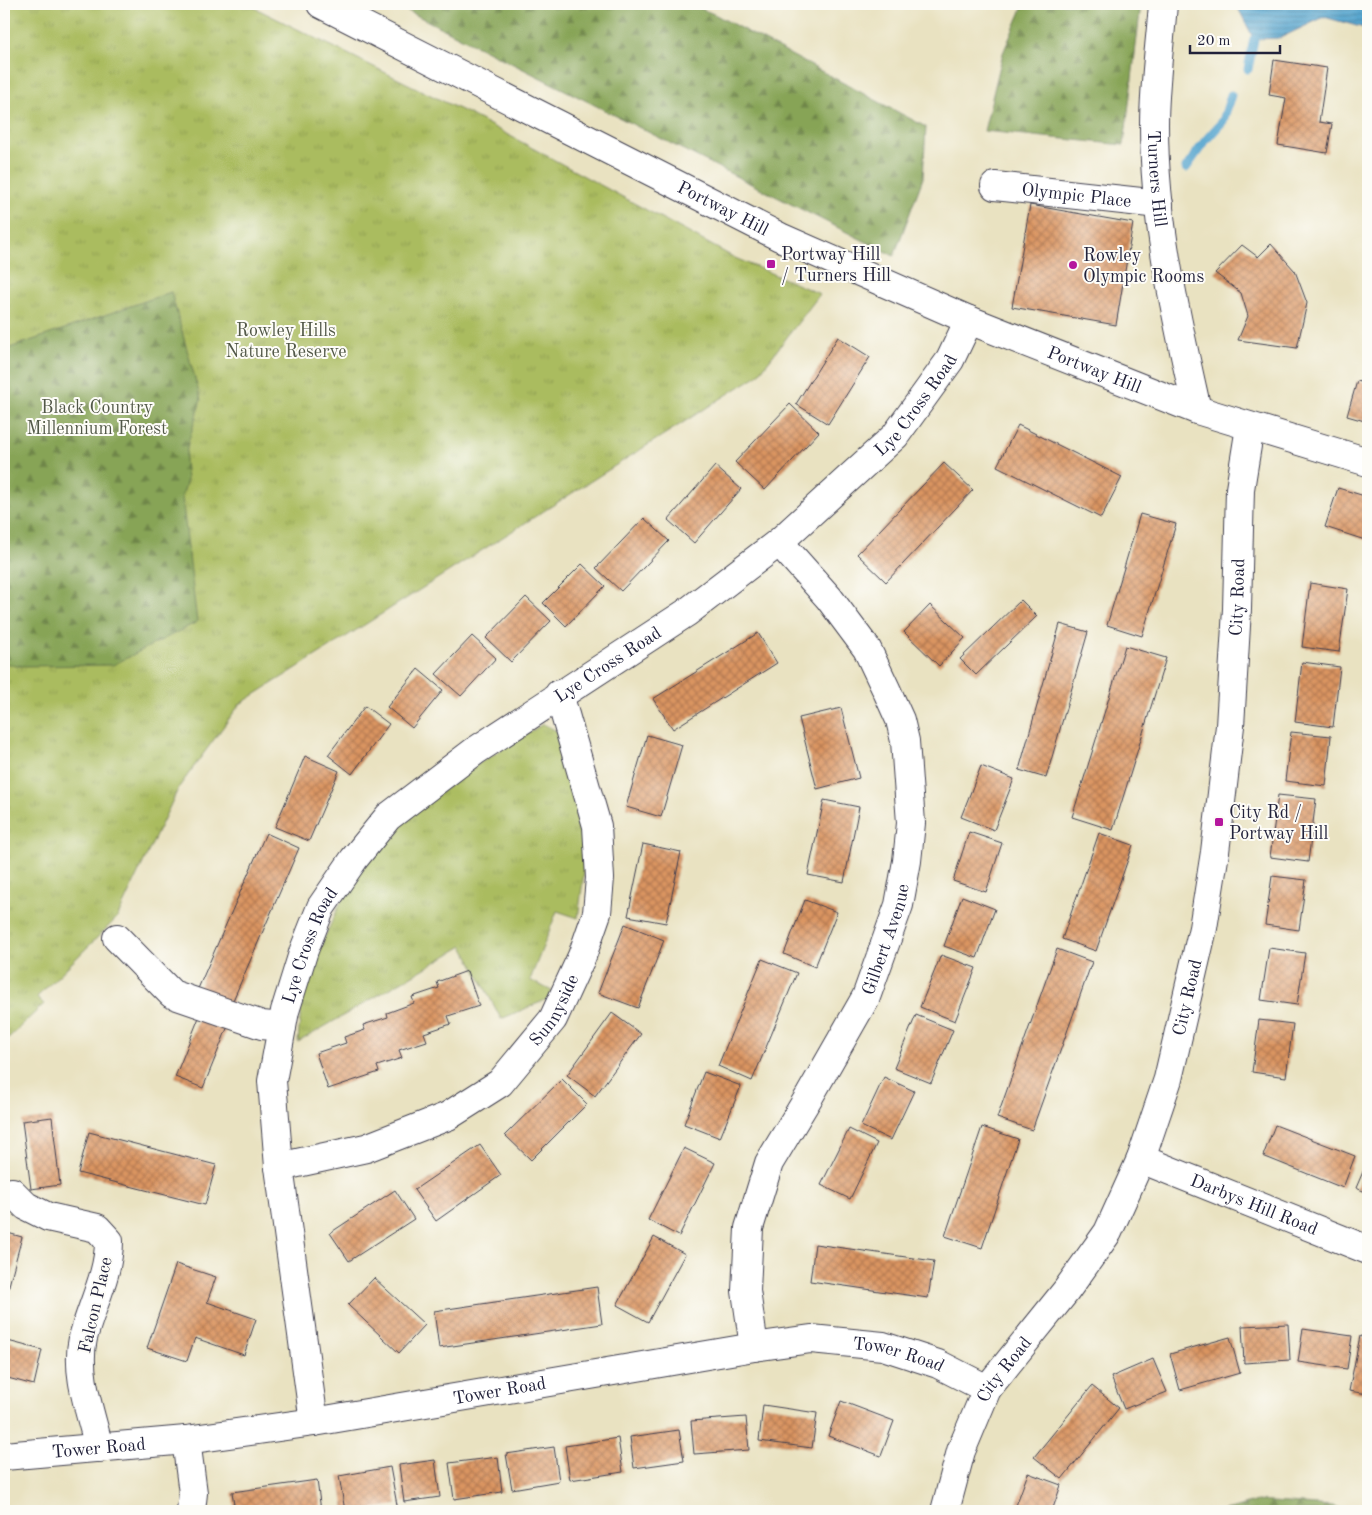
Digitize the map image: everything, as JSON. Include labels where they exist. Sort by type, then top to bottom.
[{"type":"street","name":"Portway Hill","points":[[321,4],[780,237],[969,320],[1197,410],[1368,462]]},
{"type":"street","name":"Turners Hill","points":[[1163,4],[1154,125],[1159,204],[1168,278],[1197,410]]},
{"type":"street","name":"Olympic Place","points":[[995,186],[1159,204]]},
{"type":"street","name":"Lye Cross Road","points":[[314,1422],[279,1167],[272,1081],[285,1011],[304,950],[321,907],[354,859],[388,817],[475,751],[559,694],[686,613],[779,542],[895,436],[950,360],[969,320]]},
{"type":"street","name":"City Road","points":[[945,1511],[961,1451],[987,1389],[1066,1291],[1108,1232],[1141,1158],[1171,1070],[1203,928],[1215,852],[1230,726],[1237,609],[1240,489],[1250,427]]},
{"type":"street","name":"Gilbert Avenue","points":[[754,1347],[746,1291],[749,1228],[769,1163],[866,997],[899,905],[907,861],[911,822],[905,741],[900,720],[886,689],[867,649],[830,598],[779,542]]},
{"type":"street","name":"Sunnyside","points":[[279,1167],[366,1148],[448,1116],[500,1083],[553,1019],[582,956],[597,913],[600,878],[597,826],[559,694]]},
{"type":"street","name":"Lye Cross Road","points":[[117,938],[172,994],[262,1025],[282,1027]]},
{"type":"street","name":"Darbys Hill Road","points":[[1141,1158],[1368,1250]]},
{"type":"street","name":"Falcon Place","points":[[12,1192],[26,1206],[48,1217],[97,1228],[109,1242],[109,1258],[83,1340],[81,1374],[99,1448]]},
{"type":"street","name":"Tower Road","points":[[4,1456],[186,1440],[314,1422],[811,1339],[883,1346],[938,1364],[987,1389]]},
{"type":"street","points":[[186,1440],[193,1493],[191,1511]]},
{"type":"green space","name":"Rowley Hills Nature Reserve","points":[[4,4],[247,4],[477,118],[735,258],[820,294],[758,375],[240,704],[179,787],[117,918],[37,997],[44,1004],[4,1042]]},
{"type":"green space","points":[[394,4],[690,4],[716,15],[926,127],[923,178],[894,256]]},
{"type":"green space","points":[[1024,4],[1141,4],[1124,145],[984,131],[1003,53]]},
{"type":"green space","name":"Black Country Millennium Forest","points":[[171,292],[201,400],[188,443],[185,461],[187,480],[182,497],[197,622],[113,665],[16,666],[4,663],[4,350]]},
{"type":"green space","points":[[543,724],[559,732],[580,802],[586,857],[578,918],[557,911],[530,980],[552,991],[548,999],[501,1019],[463,946],[298,1042],[303,984],[346,891],[389,831],[481,762]]},
{"type":"green space","points":[[1257,1501],[1333,1506],[1348,1511],[1223,1511]]},
{"type":"water","points":[[1236,4],[1368,4],[1368,29],[1324,17],[1280,38],[1254,39]]},
{"type":"building","points":[[1274,60],[1327,68],[1319,122],[1332,124],[1327,153],[1278,145],[1286,98],[1269,95]]},
{"type":"building","name":"Rowley Olympic Rooms","points":[[1030,205],[1133,223],[1116,325],[1012,307]]},
{"type":"building","points":[[1271,244],[1295,271],[1307,303],[1297,348],[1238,340],[1248,316],[1241,293],[1215,273],[1242,245],[1258,257]]},
{"type":"building","points":[[838,337],[870,357],[828,424],[796,404]]},
{"type":"building","points":[[1357,381],[1368,384],[1368,422],[1347,416]]},
{"type":"building","points":[[790,404],[819,432],[765,490],[735,462]]},
{"type":"building","points":[[1018,425],[1122,477],[1101,518],[997,466]]},
{"type":"building","points":[[944,463],[973,490],[886,582],[857,554]]},
{"type":"building","points":[[715,466],[741,489],[694,543],[668,520]]},
{"type":"building","points":[[1338,488],[1368,497],[1368,541],[1325,527]]},
{"type":"building","points":[[1140,514],[1176,524],[1142,636],[1107,625]]},
{"type":"building","points":[[644,518],[669,541],[621,591],[596,568]]},
{"type":"building","points":[[582,564],[605,586],[566,626],[543,603]]},
{"type":"building","points":[[1310,583],[1348,589],[1339,652],[1302,647]]},
{"type":"building","points":[[526,597],[551,621],[511,662],[486,638]]},
{"type":"building","points":[[1021,600],[1037,616],[976,675],[960,659]]},
{"type":"building","points":[[930,605],[965,638],[939,666],[904,632]]},
{"type":"building","points":[[1060,624],[1088,632],[1046,778],[1019,770]]},
{"type":"building","points":[[758,633],[777,663],[673,729],[653,699]]},
{"type":"building","points":[[472,636],[496,658],[461,696],[436,674]]},
{"type":"building","points":[[1125,646],[1166,658],[1113,830],[1072,817]]},
{"type":"building","points":[[1302,662],[1340,667],[1333,727],[1295,722]]},
{"type":"building","points":[[418,669],[443,690],[412,728],[387,707]]},
{"type":"building","points":[[365,706],[389,724],[352,774],[328,755]]},
{"type":"building","points":[[841,708],[859,778],[817,789],[799,718]]},
{"type":"building","points":[[1291,732],[1331,736],[1326,786],[1285,781]]},
{"type":"building","points":[[647,735],[682,745],[661,817],[626,807]]},
{"type":"building","points":[[305,756],[339,771],[309,841],[275,827]]},
{"type":"building","points":[[981,766],[1014,779],[994,830],[961,817]]},
{"type":"building","points":[[1278,795],[1316,799],[1308,862],[1270,857]]},
{"type":"building","points":[[824,800],[859,807],[844,882],[808,875]]},
{"type":"building","points":[[969,832],[1002,843],[986,892],[953,881]]},
{"type":"building","points":[[266,833],[299,848],[231,1005],[197,991]]},
{"type":"building","points":[[1099,833],[1133,845],[1096,951],[1062,939]]},
{"type":"building","points":[[643,844],[681,852],[666,923],[628,916]]},
{"type":"building","points":[[1272,876],[1306,880],[1299,930],[1265,925]]},
{"type":"building","points":[[962,896],[995,909],[977,958],[944,946]]},
{"type":"building","points":[[805,900],[837,912],[815,967],[784,954]]},
{"type":"building","points":[[625,924],[664,940],[638,1008],[598,993]]},
{"type":"building","points":[[1269,948],[1305,953],[1297,1005],[1261,1000]]},
{"type":"building","points":[[1057,949],[1092,962],[1032,1130],[997,1118]]},
{"type":"building","points":[[941,955],[976,968],[955,1021],[920,1007]]},
{"type":"building","points":[[762,959],[797,973],[752,1081],[718,1066]]},
{"type":"building","points":[[467,971],[479,1006],[448,1016],[451,1024],[424,1033],[427,1041],[399,1050],[402,1058],[377,1066],[379,1072],[328,1089],[316,1053],[346,1043],[344,1037],[365,1030],[363,1025],[388,1017],[387,1013],[414,1003],[412,997],[439,988],[437,982]]},
{"type":"building","points":[[202,1010],[230,1021],[203,1088],[175,1077]]},
{"type":"building","points":[[612,1013],[641,1034],[595,1096],[567,1075]]},
{"type":"building","points":[[916,1015],[953,1030],[931,1083],[894,1068]]},
{"type":"building","points":[[1259,1020],[1293,1024],[1286,1077],[1252,1072]]},
{"type":"building","points":[[704,1072],[741,1086],[720,1138],[684,1124]]},
{"type":"building","points":[[884,1077],[914,1091],[891,1140],[861,1126]]},
{"type":"building","points":[[562,1079],[587,1104],[531,1160],[505,1135]]},
{"type":"building","points":[[52,1117],[60,1185],[31,1189],[22,1121]]},
{"type":"building","points":[[1275,1125],[1355,1156],[1343,1188],[1263,1156]]},
{"type":"building","points":[[982,1127],[1018,1139],[982,1248],[945,1236]]},
{"type":"building","points":[[849,1129],[877,1143],[850,1199],[821,1185]]},
{"type":"building","points":[[89,1132],[216,1165],[205,1205],[78,1173]]},
{"type":"building","points":[[480,1145],[501,1175],[436,1221],[414,1190]]},
{"type":"building","points":[[684,1148],[715,1163],[679,1236],[648,1220]]},
{"type":"building","points":[[1368,1160],[1368,1193],[1356,1188]]},
{"type":"building","points":[[395,1190],[414,1219],[349,1261],[330,1233]]},
{"type":"building","points":[[4,1232],[22,1237],[4,1304]]},
{"type":"building","points":[[654,1237],[685,1254],[648,1322],[617,1305]]},
{"type":"building","points":[[815,1244],[934,1261],[928,1298],[810,1281]]},
{"type":"building","points":[[176,1264],[216,1277],[207,1302],[256,1319],[244,1355],[195,1338],[187,1361],[147,1348]]},
{"type":"building","points":[[374,1278],[425,1325],[399,1353],[348,1305]]},
{"type":"building","points":[[597,1287],[602,1324],[439,1348],[434,1311]]},
{"type":"building","points":[[1288,1324],[1290,1360],[1244,1363],[1242,1326]]},
{"type":"building","points":[[1303,1329],[1352,1336],[1347,1369],[1298,1362]]},
{"type":"building","points":[[1360,1336],[1368,1338],[1368,1394],[1349,1391]]},
{"type":"building","points":[[1230,1337],[1240,1373],[1180,1390],[1170,1354]]},
{"type":"building","points":[[4,1340],[42,1350],[34,1385],[4,1377]]},
{"type":"building","points":[[1153,1359],[1167,1392],[1124,1409],[1111,1377]]},
{"type":"building","points":[[1092,1386],[1119,1408],[1062,1479],[1034,1457]]},
{"type":"building","points":[[841,1401],[894,1421],[881,1456],[828,1436]]},
{"type":"building","points":[[763,1405],[817,1413],[812,1448],[759,1441]]},
{"type":"building","points":[[746,1417],[749,1450],[694,1454],[691,1421]]},
{"type":"building","points":[[679,1430],[684,1461],[634,1468],[630,1437]]},
{"type":"building","points":[[618,1438],[623,1472],[570,1480],[565,1446]]},
{"type":"building","points":[[554,1447],[559,1481],[512,1489],[506,1454]]},
{"type":"building","points":[[498,1457],[502,1492],[454,1499],[449,1463]]},
{"type":"building","points":[[435,1460],[440,1497],[404,1502],[399,1465]]},
{"type":"building","points":[[390,1467],[397,1505],[361,1511],[345,1511],[339,1476]]},
{"type":"building","points":[[1028,1473],[1061,1485],[1052,1511],[1014,1511]]},
{"type":"building","points":[[317,1480],[321,1511],[235,1511],[232,1492]]},
{"type":"waterway","points":[[1248,69],[1254,39]]},
{"type":"waterway","points":[[1186,168],[1205,141],[1223,121],[1231,95]]},
{"type":"place","name":"Portway Hill / Turners Hill","points":[[771,264]]},
{"type":"place","name":"Rowley Olympic Rooms","points":[[1073,265]]},
{"type":"place","name":"City Rd / Portway Hill","points":[[1219,822]]}]
